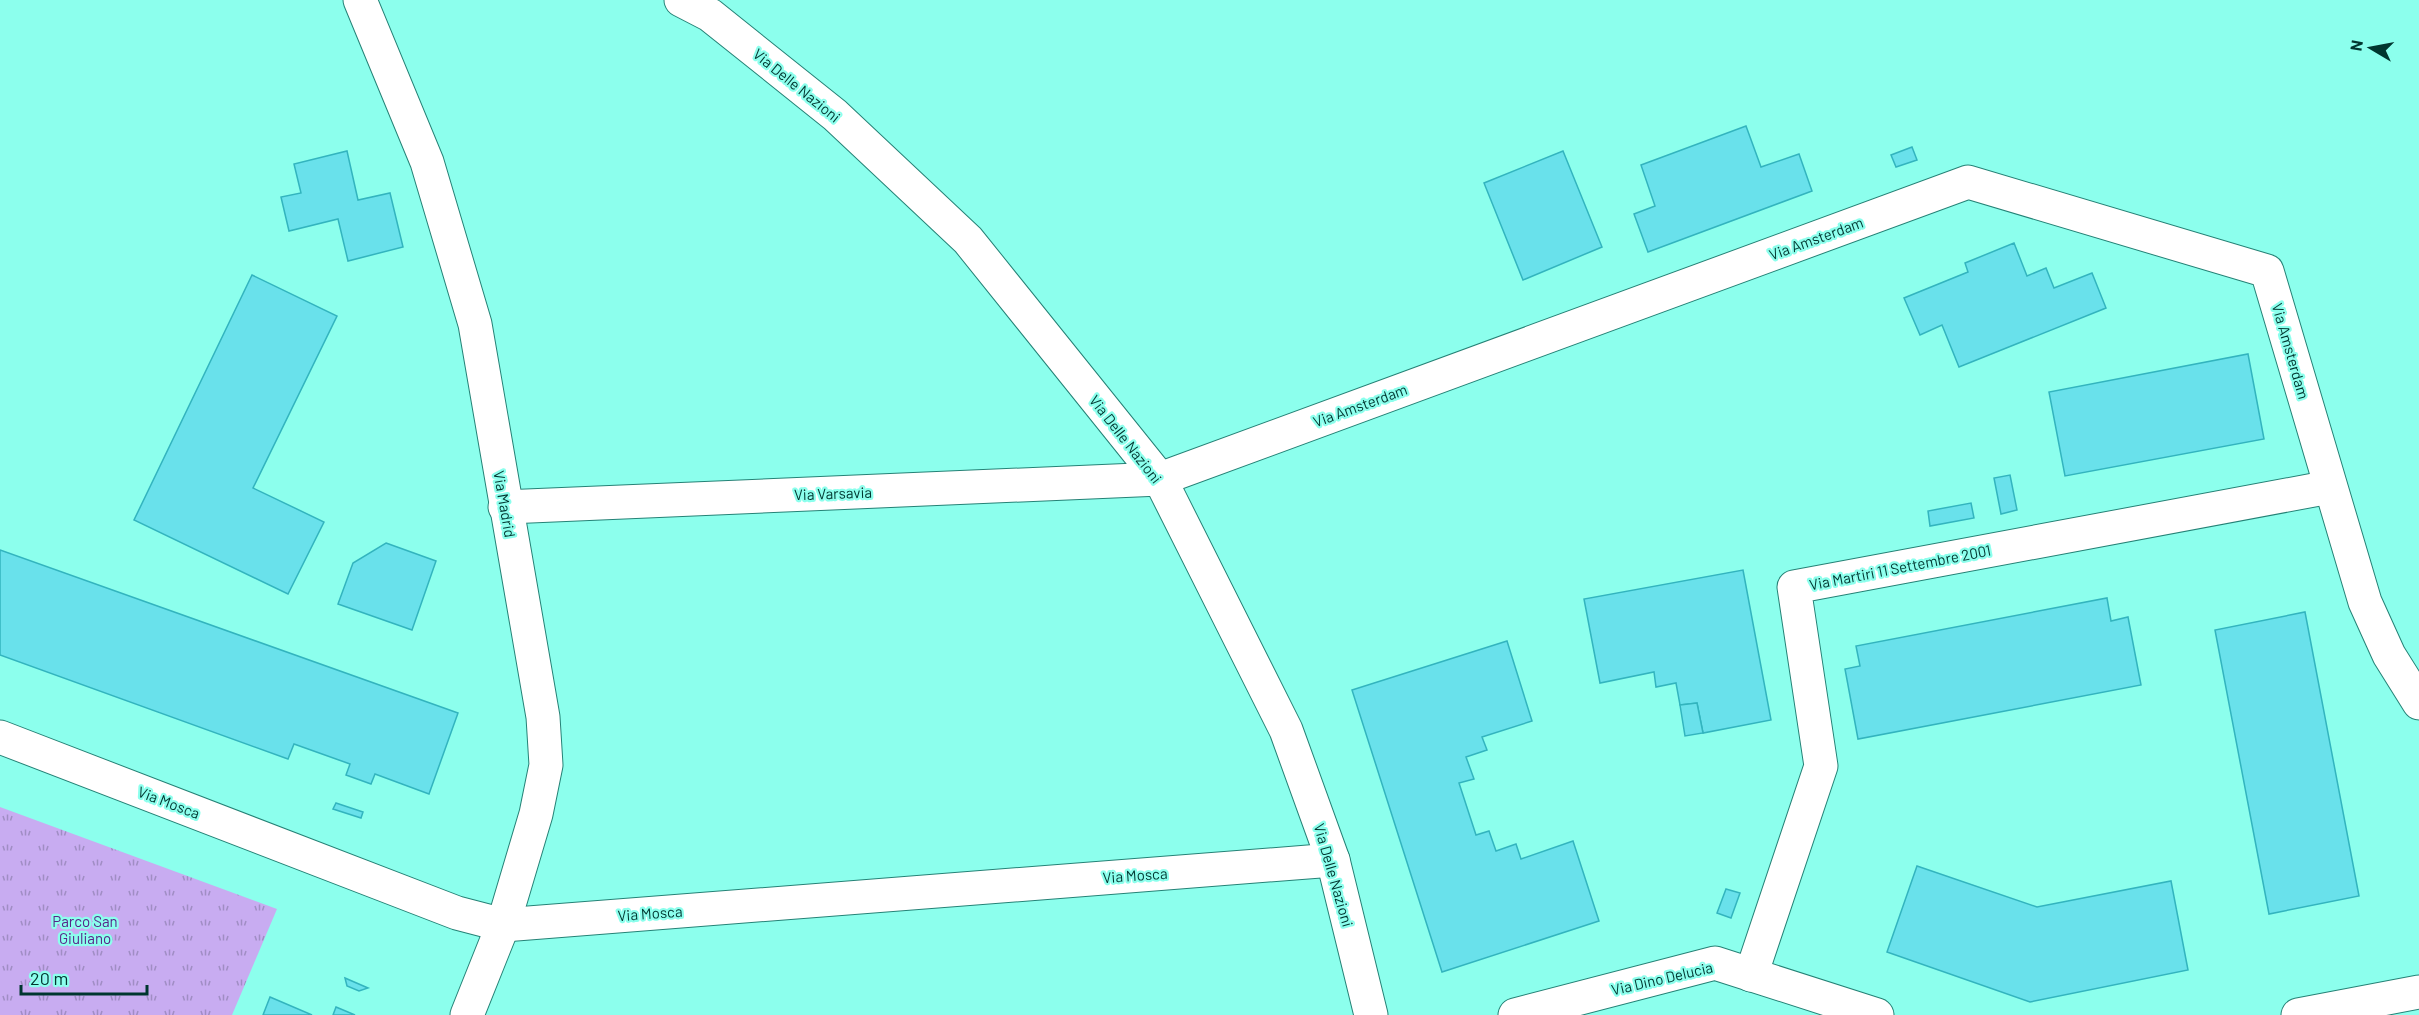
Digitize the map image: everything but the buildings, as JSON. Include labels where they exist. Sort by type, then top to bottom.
[{"type":"street","name":"Via Madrid","points":[[360,0],[427,162],[471,312],[543,717],[546,765],[536,814],[503,925],[467,1015]]},
{"type":"street","name":"Via Delle Nazioni","points":[[681,0],[710,15],[835,115],[968,240],[1160,479],[1286,730],[1333,860],[1371,1015]]},
{"type":"street","name":"Via Amsterdam","points":[[1160,479],[1968,182],[2267,271],[2330,487]]},
{"type":"street","name":"Via Varsavia","points":[[505,507],[1160,479]]},
{"type":"street","points":[[2330,487],[2365,602],[2389,655],[2419,703]]},
{"type":"street","name":"Via Martiri 11 Settembre 2001","points":[[1751,975],[1821,766],[1794,587],[2330,487]]},
{"type":"street","name":"Via Mosca","points":[[0,737],[457,913],[503,925],[1333,860]]},
{"type":"street","name":"Via Dino Delucia","points":[[1515,1015],[1715,963],[1877,1015]]},
{"type":"street","points":[[2298,1015],[2419,992]]},
{"type":"green space","name":"Parco San Giuliano","points":[[0,807],[277,909],[232,1015],[0,1015]]}]
